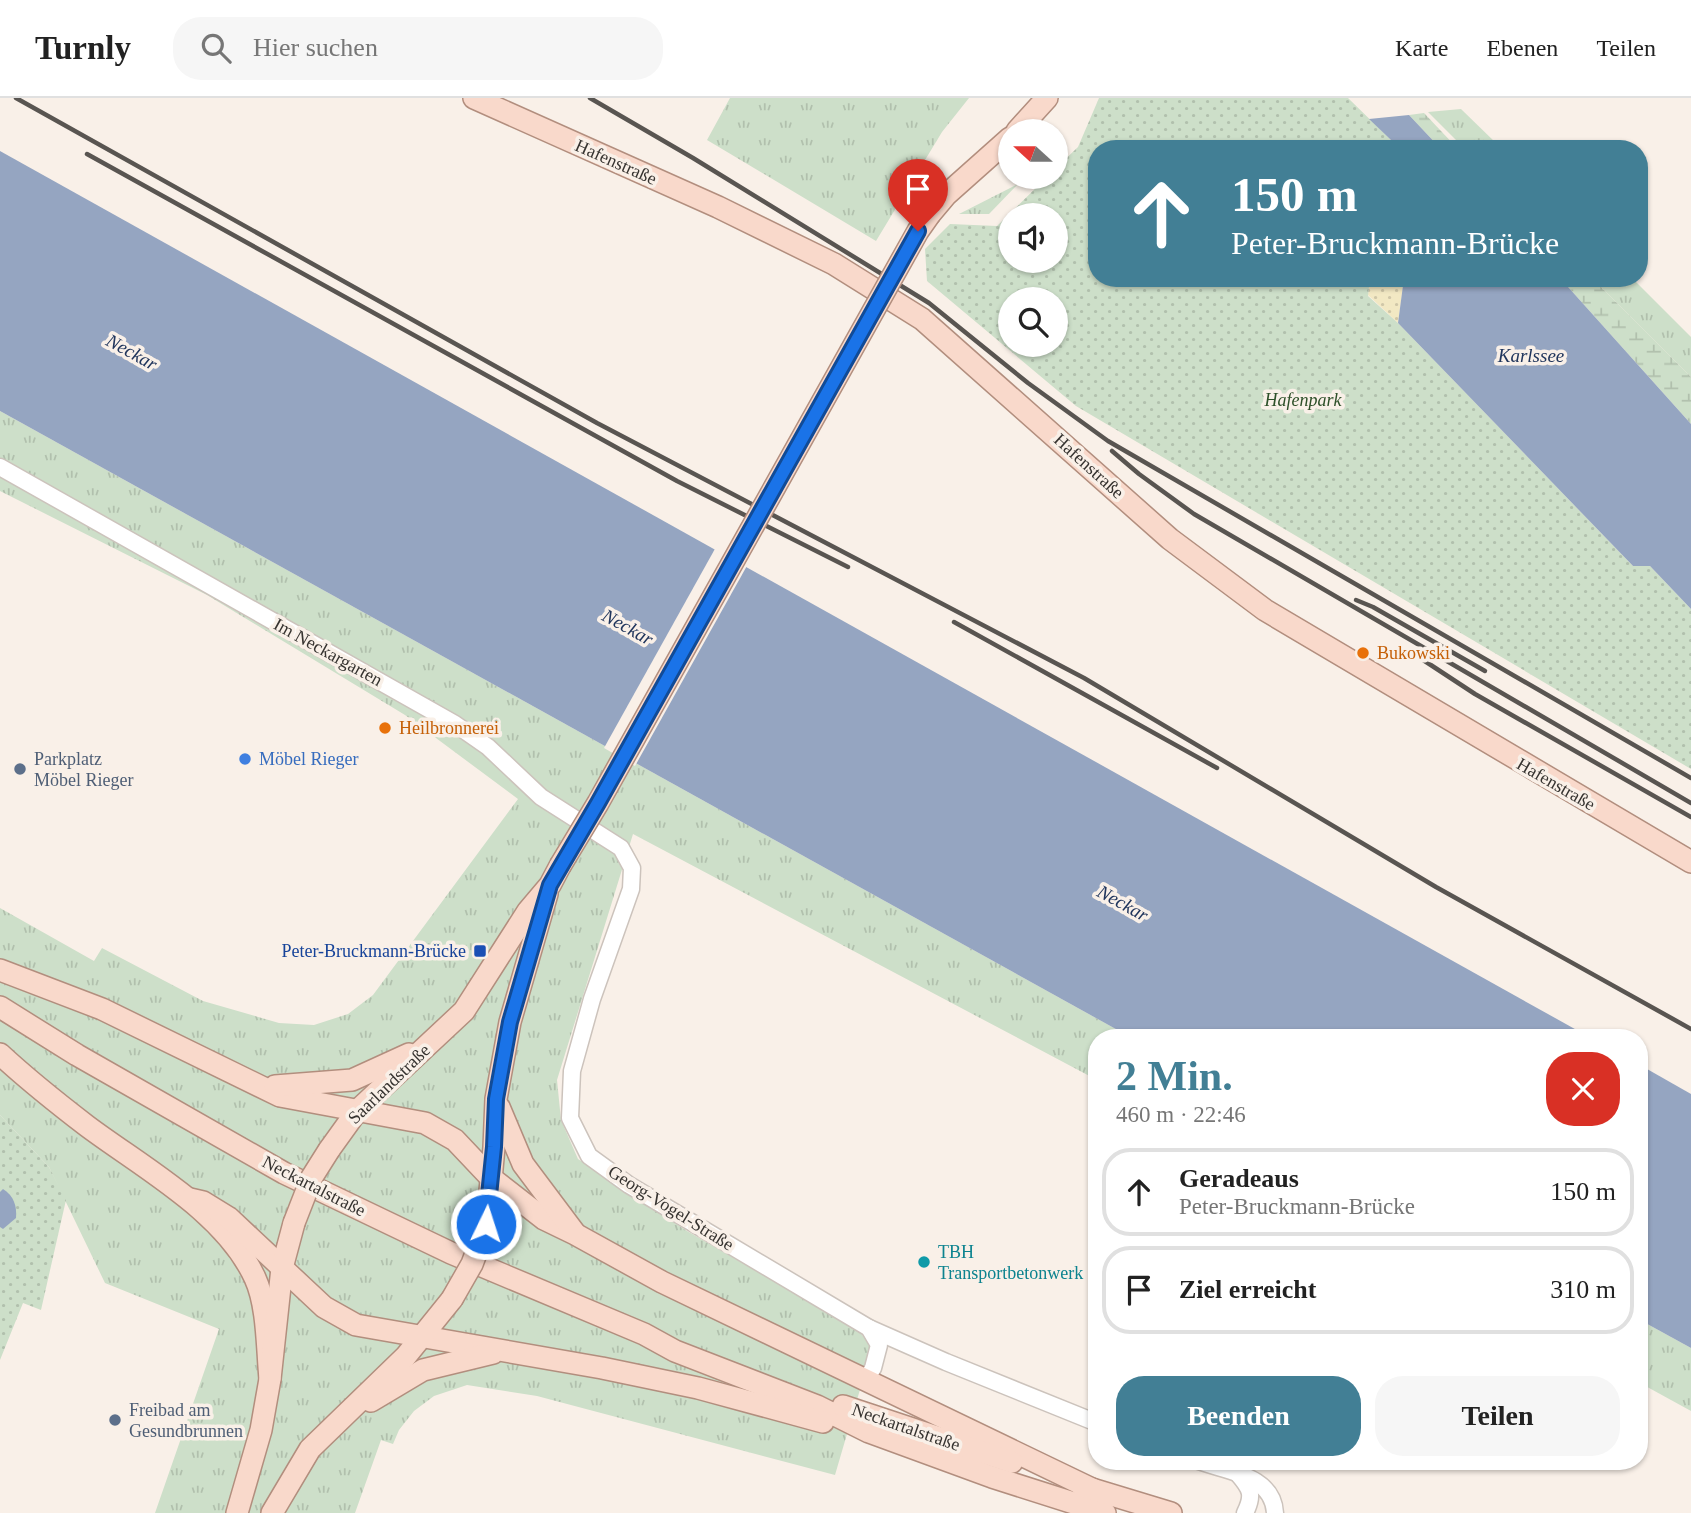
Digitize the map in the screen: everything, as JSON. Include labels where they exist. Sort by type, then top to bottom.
[{"type":"main road","name":"Hafenstraße","points":[[474,98],[718,207],[834,264],[922,319],[1170,539],[1265,610],[1691,862]]},
{"type":"main road","points":[[1028,119],[1047,98]]},
{"type":"main road","points":[[272,1513],[310,1449],[406,1356],[452,1299],[472,1264],[486,1224],[496,1099],[510,1022],[555,876],[911,243],[930,214],[998,149]]},
{"type":"main road","name":"Saarlandstraße","points":[[237,1513],[261,1430],[270,1379],[282,1268],[294,1223],[312,1177],[357,1111],[464,1011],[528,911],[555,876]]},
{"type":"main road","points":[[0,970],[102,1009],[280,1096],[425,1123],[455,1140],[490,1177],[544,1219],[662,1282],[1094,1490]]},
{"type":"main road","name":"Neckartalstraße","points":[[0,1007],[185,1118],[296,1179],[451,1253],[644,1334],[675,1351],[817,1406],[869,1432],[992,1477],[1103,1513]]},
{"type":"main road","points":[[261,1086],[300,1086],[352,1080],[376,1071],[432,1042]]},
{"type":"main road","points":[[0,1054],[85,1124],[190,1199],[235,1245],[256,1280],[265,1318],[270,1379]]},
{"type":"main road","points":[[496,1099],[523,1164],[575,1234]]},
{"type":"main road","points":[[190,1199],[203,1202],[229,1219],[324,1307],[356,1325],[505,1350],[698,1388],[837,1426],[869,1432]]},
{"type":"main road","name":"Neckartalstraße","points":[[644,1334],[684,1345],[865,1414],[1171,1513]]},
{"type":"main road","points":[[339,1420],[423,1370],[505,1350]]},
{"type":"street","name":"Im Neckargarten","points":[[0,467],[455,723],[511,768],[541,797],[621,848],[632,868]]},
{"type":"street","name":"Georg-Vogel-Straße","points":[[632,868],[631,888],[592,999],[572,1071],[570,1118],[589,1156],[629,1185],[869,1328],[1088,1419]]},
{"type":"street","points":[[866,1380],[879,1345],[869,1328]]},
{"type":"street","points":[[1226,1470],[1262,1484],[1275,1501],[1275,1513]]},
{"type":"street","points":[[1238,1474],[1249,1487],[1251,1501],[1245,1513]]},
{"type":"green space","points":[[730,98],[969,98],[942,132],[876,241],[707,140]]},
{"type":"green space","name":"Hafenpark","points":[[1099,98],[1348,98],[1391,140],[1088,140],[1088,287],[1369,287],[1368,296],[1398,323],[1633,566],[1650,566],[1691,609],[1691,769],[1076,406],[1018,357],[1068,357],[1068,287],[998,287],[998,341],[927,281],[925,249],[950,224],[998,225],[998,273],[1068,273],[1068,203],[1020,203],[1035,189],[1068,189],[1068,157],[1078,147]]},
{"type":"green space","points":[[1461,109],[1493,140],[1456,140],[1428,112]]},
{"type":"green space","points":[[1424,113],[1450,140],[1433,140],[1409,115]]},
{"type":"green space","points":[[1008,189],[1013,189],[989,214],[959,214]]},
{"type":"green space","points":[[1568,287],[1601,287],[1691,377],[1691,424]]},
{"type":"green space","points":[[1601,287],[1641,287],[1691,337],[1691,377]]},
{"type":"green space","points":[[0,411],[1116,1029],[1088,1029],[1088,1075],[633,834],[557,1080],[561,1120],[578,1159],[687,1231],[857,1329],[867,1341],[871,1352],[835,1475],[537,1396],[467,1385],[434,1396],[414,1411],[399,1430],[393,1444],[381,1440],[355,1513],[155,1513],[219,1329],[105,1283],[49,1167],[0,1115],[0,908],[94,961],[102,948],[203,1001],[279,1023],[314,1025],[348,1014],[373,995],[518,799],[405,715],[207,595],[0,491]]},
{"type":"green space","points":[[0,1115],[49,1167],[66,1200],[41,1310],[23,1303],[0,1360]]},
{"type":"green space","points":[[1648,1324],[1691,1348],[1691,1411],[1648,1387]]},
{"type":"sand","points":[[1369,287],[1403,287],[1398,323],[1368,295]]},
{"type":"water","points":[[1409,115],[1433,140],[1391,140],[1369,119]]},
{"type":"water","name":"Neckar","points":[[0,151],[1575,1029],[1116,1029],[0,411]]},
{"type":"water","name":"Karlssee","points":[[1403,287],[1568,287],[1691,424],[1691,609],[1650,566],[1633,566],[1398,323]]},
{"type":"water","points":[[1648,1070],[1691,1094],[1691,1348],[1648,1324]]},
{"type":"water","points":[[3,1189],[12,1198],[16,1218],[3,1229],[0,1227],[0,1192]]},
{"type":"pier","points":[[716,547],[748,564],[635,766],[604,748]]},
{"type":"railway","points":[[16,98],[597,423],[1084,678],[1436,887],[1691,1029]]},
{"type":"railway","points":[[590,98],[929,303],[1028,383],[1108,441],[1691,778]]},
{"type":"railway","points":[[87,154],[677,481],[848,567]]},
{"type":"railway","points":[[1112,451],[1194,514],[1691,803]]},
{"type":"railway","points":[[1356,600],[1485,671]]},
{"type":"railway","points":[[954,622],[1217,768]]},
{"type":"railway","points":[[1411,652],[1475,694],[1691,817]]},
{"type":"place","name":"Bukowski","points":[[1363,653]]},
{"type":"place","name":"Heilbronnerei","points":[[385,728]]},
{"type":"place","name":"Möbel Rieger","points":[[245,759]]},
{"type":"place","name":"Parkplatz Möbel Rieger","points":[[20,769]]},
{"type":"place","name":"Peter-Bruckmann-Brücke","points":[[480,951]]},
{"type":"place","name":"TBH Transportbetonwerk","points":[[924,1262]]},
{"type":"place","name":"Freibad am Gesundbrunnen","points":[[115,1420]]},
{"type":"route","points":[[486,1224],[496,1099],[510,1022],[550,885],[918,231]]}]
